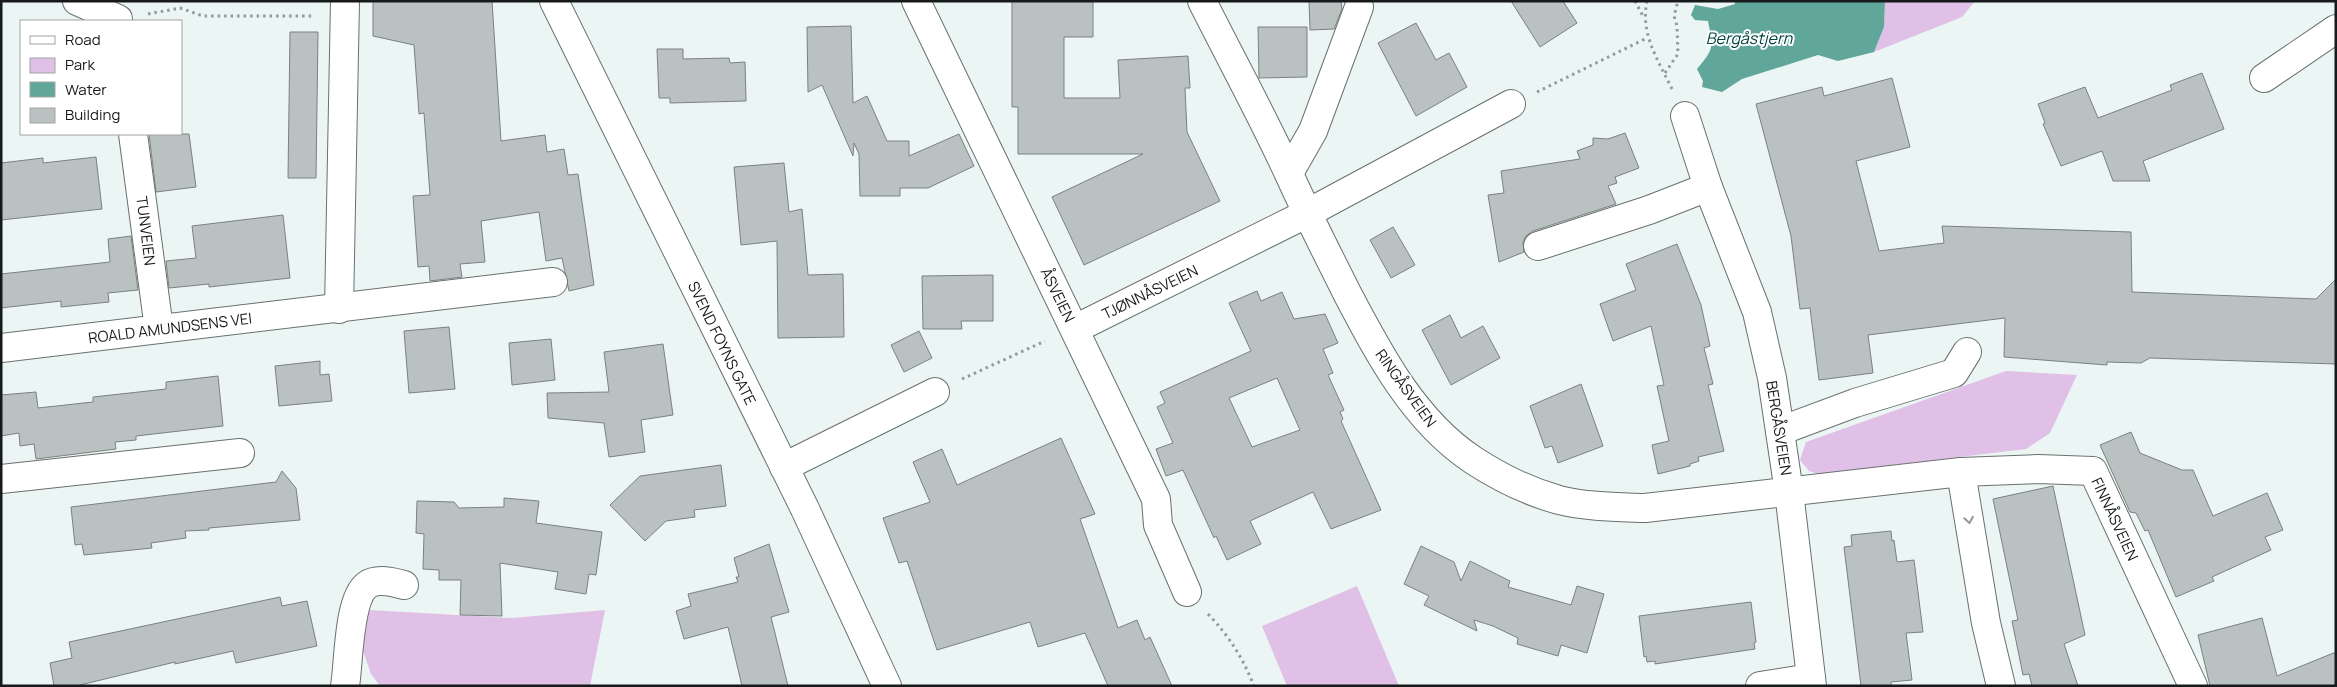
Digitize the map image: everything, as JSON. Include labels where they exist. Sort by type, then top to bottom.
[{"type":"street","points":[[77,1],[118,20]]},
{"type":"street","name":"SVEND FOYNS GATE","points":[[554,1],[784,467],[887,686]]},
{"type":"street","name":"ÅSVEIEN","points":[[916,1],[1156,500],[1158,525],[1187,592]]},
{"type":"street","name":"RINGÅSVEIEN","points":[[1202,1],[1289,173],[1306,214],[1376,348],[1413,402],[1439,433],[1473,460],[1512,481],[1559,500],[1596,506],[1645,508],[1789,492]]},
{"type":"street","points":[[1289,173],[1313,131],[1359,7]]},
{"type":"street","points":[[339,309],[345,8]]},
{"type":"street","points":[[2264,78],[2336,29]]},
{"type":"street","name":"TJØNNÅSVEIEN","points":[[1074,329],[1306,214],[1511,104]]},
{"type":"street","name":"BERGÅSVEIEN","points":[[1685,116],[1708,187],[1757,312],[1772,378],[1789,492],[1812,682],[1760,686]]},
{"type":"street","name":"TUNVEIEN","points":[[133,135],[159,329]]},
{"type":"street","points":[[1538,246],[1649,210],[1708,187]]},
{"type":"street","name":"ROALD AMUNDSENS VEI","points":[[1,348],[553,282]]},
{"type":"street","points":[[1780,431],[1855,403],[1954,373],[1967,352]]},
{"type":"street","points":[[784,467],[935,392]]},
{"type":"street","points":[[1,479],[240,454]]},
{"type":"street","name":"FINNÅSVEIEN","points":[[1789,492],[1961,472],[2038,469],[2093,472],[2193,686]]},
{"type":"street","points":[[1961,472],[1986,623],[2001,686]]},
{"type":"street","points":[[345,686],[353,612],[358,595],[367,585],[377,581],[404,585]]},
{"type":"path","points":[[1635,1],[1644,16]]},
{"type":"path","points":[[1647,1],[1644,16],[1647,38],[1685,116]]},
{"type":"path","points":[[1665,72],[1678,54],[1678,26],[1674,16],[1678,1]]},
{"type":"path","points":[[180,8],[203,16],[345,8]]},
{"type":"path","points":[[1511,104],[1647,38]]},
{"type":"path","points":[[935,392],[1074,329]]},
{"type":"path","points":[[1187,592],[1224,630],[1242,656],[1254,686]]},
{"type":"green space","points":[[1885,1],[1975,1],[1962,17],[1874,52],[1884,27]]},
{"type":"green space","points":[[2006,371],[2077,375],[2050,433],[2026,449],[1818,474],[1809,471],[1800,460],[1806,442]]},
{"type":"green space","points":[[1357,586],[1399,686],[1287,686],[1262,626]]},
{"type":"green space","points":[[369,610],[512,618],[605,610],[590,686],[380,686],[371,674],[360,642]]},
{"type":"water","name":"Bergåstjern","points":[[1735,1],[1885,1],[1884,27],[1874,52],[1838,61],[1818,55],[1742,79],[1722,92],[1702,87],[1703,81],[1697,69],[1710,51],[1711,37],[1708,21],[1695,20],[1691,15],[1695,5],[1718,9],[1735,4]]},
{"type":"building","points":[[373,1],[492,1],[501,141],[545,135],[547,152],[564,149],[568,175],[578,174],[594,285],[569,291],[562,258],[546,261],[539,212],[481,221],[485,262],[460,264],[462,277],[430,281],[429,266],[418,267],[413,196],[430,195],[424,113],[419,114],[414,45],[373,36]]},
{"type":"building","points":[[1012,1],[1093,1],[1093,37],[1064,37],[1064,98],[1120,98],[1118,60],[1188,56],[1190,88],[1185,88],[1187,132],[1220,201],[1084,265],[1052,197],[1143,154],[1018,154],[1018,107],[1012,107]]},
{"type":"building","points":[[1309,1],[1341,1],[1342,9],[1334,29],[1310,30]]},
{"type":"building","points":[[1511,1],[1563,1],[1577,23],[1540,47]]},
{"type":"building","points":[[1416,23],[1436,60],[1449,53],[1467,87],[1416,116],[1378,43]]},
{"type":"building","points":[[851,26],[853,103],[867,96],[887,141],[909,141],[909,156],[959,134],[974,166],[928,188],[900,188],[900,196],[860,196],[859,154],[854,143],[853,156],[822,85],[808,92],[807,27]]},
{"type":"building","points":[[1258,27],[1307,27],[1307,77],[1259,78]]},
{"type":"building","points":[[290,32],[318,32],[316,178],[288,178]]},
{"type":"building","points":[[657,49],[683,49],[683,59],[729,58],[730,63],[745,62],[746,101],[670,103],[670,98],[659,98]]},
{"type":"building","points":[[2202,73],[2224,129],[2143,161],[2150,181],[2113,181],[2102,151],[2061,166],[2043,124],[2045,123],[2038,104],[2085,87],[2098,118],[2172,90],[2170,85]]},
{"type":"building","points":[[1892,78],[1910,147],[1856,161],[1879,251],[1944,243],[1942,226],[2131,232],[2132,292],[2316,299],[2336,279],[2336,364],[2150,358],[2141,363],[2107,362],[2107,365],[2004,357],[2005,318],[1868,335],[1873,373],[1819,380],[1810,308],[1800,309],[1791,236],[1756,104],[1822,87],[1824,96]]},
{"type":"building","points":[[1625,133],[1639,168],[1615,177],[1617,183],[1608,186],[1616,204],[1533,231],[1526,236],[1523,242],[1524,252],[1499,262],[1488,195],[1504,193],[1501,171],[1580,159],[1577,151],[1593,145],[1593,138],[1608,139]]},
{"type":"building","points":[[189,134],[196,187],[156,192],[149,135]]},
{"type":"building","points":[[96,157],[102,209],[1,220],[1,163],[43,158],[43,163]]},
{"type":"building","points":[[784,163],[789,212],[802,209],[808,275],[843,274],[844,337],[778,338],[777,241],[741,245],[734,167]]},
{"type":"building","points":[[283,215],[290,278],[209,287],[209,284],[169,288],[166,261],[196,258],[192,226]]},
{"type":"building","points":[[1393,227],[1415,265],[1391,278],[1370,240]]},
{"type":"building","points":[[131,236],[138,290],[108,293],[109,302],[61,307],[61,301],[1,308],[1,274],[110,262],[108,239]]},
{"type":"building","points":[[1677,244],[1701,305],[1710,346],[1704,348],[1713,384],[1708,385],[1724,451],[1698,457],[1699,461],[1690,464],[1690,466],[1658,474],[1652,445],[1669,441],[1657,386],[1664,385],[1651,326],[1613,341],[1600,304],[1636,290],[1626,264]]},
{"type":"building","points":[[993,275],[993,321],[961,321],[962,329],[923,329],[922,276]]},
{"type":"building","points":[[1257,291],[1261,301],[1282,292],[1294,319],[1325,314],[1338,343],[1323,349],[1333,373],[1328,375],[1344,410],[1340,412],[1343,419],[1341,421],[1381,510],[1331,529],[1313,492],[1250,521],[1261,544],[1227,560],[1216,536],[1214,538],[1183,470],[1166,476],[1156,449],[1173,443],[1157,407],[1165,403],[1160,392],[1251,351],[1229,303]],"holes":[[[1277,378],[1300,430],[1252,447],[1229,398]]]},
{"type":"building","points":[[1450,315],[1461,338],[1483,326],[1500,358],[1451,385],[1422,330]]},
{"type":"building","points":[[449,327],[455,389],[409,393],[404,331]]},
{"type":"building","points":[[919,331],[932,358],[904,372],[891,345]]},
{"type":"building","points":[[551,339],[555,380],[512,385],[509,343]]},
{"type":"building","points":[[663,344],[673,415],[641,420],[645,452],[609,457],[604,423],[548,418],[547,393],[609,392],[604,352]]},
{"type":"building","points":[[320,361],[320,375],[329,374],[332,401],[279,406],[275,366]]},
{"type":"building","points":[[218,376],[223,426],[136,436],[136,440],[115,442],[116,449],[36,459],[34,444],[20,446],[19,433],[1,436],[1,395],[36,392],[38,408],[93,402],[93,397],[166,389],[166,382]]},
{"type":"building","points":[[1581,384],[1603,446],[1558,463],[1552,446],[1545,448],[1530,406]]},
{"type":"building","points":[[2131,432],[2140,453],[2182,470],[2193,470],[2213,516],[2267,493],[2283,530],[2265,537],[2271,550],[2212,577],[2214,581],[2176,597],[2148,530],[2145,531],[2136,513],[2130,512],[2100,445]]},
{"type":"building","points":[[1061,438],[1095,514],[1080,519],[1118,628],[1137,620],[1145,640],[1150,637],[1172,686],[1108,686],[1085,633],[1038,647],[1030,622],[937,650],[907,561],[899,563],[883,518],[930,502],[913,462],[942,449],[957,485]]},
{"type":"building","points":[[721,465],[726,506],[694,510],[695,517],[666,521],[645,541],[610,505],[640,476]]},
{"type":"building","points":[[282,471],[296,488],[300,520],[185,531],[186,538],[151,543],[152,548],[84,555],[82,544],[75,545],[71,507],[276,482]]},
{"type":"building","points":[[2053,486],[2085,635],[2064,644],[2078,686],[2032,686],[2029,674],[2023,675],[2012,621],[2018,620],[1993,499]]},
{"type":"building","points":[[504,498],[539,501],[536,523],[602,532],[596,575],[589,574],[586,594],[555,589],[558,572],[500,563],[502,616],[460,615],[461,580],[439,580],[439,570],[423,569],[424,534],[416,533],[417,501],[454,502],[459,508],[504,507]]},
{"type":"building","points":[[1891,531],[1897,562],[1914,560],[1923,632],[1906,633],[1912,680],[1891,682],[1891,686],[1861,686],[1844,547],[1852,546],[1851,535]]},
{"type":"building","points":[[769,544],[789,612],[771,617],[788,686],[742,686],[728,627],[684,639],[676,611],[691,606],[688,594],[738,582],[736,577],[739,577],[734,558]]},
{"type":"building","points":[[1421,546],[1454,562],[1461,581],[1470,561],[1510,581],[1508,587],[1571,605],[1577,586],[1604,594],[1587,653],[1561,645],[1558,656],[1517,644],[1518,638],[1493,626],[1474,620],[1477,631],[1424,605],[1429,596],[1404,584]]},
{"type":"building","points":[[280,597],[282,606],[307,601],[317,646],[236,663],[233,651],[175,664],[175,662],[76,686],[54,686],[50,663],[72,658],[69,642]]},
{"type":"building","points":[[1751,602],[1756,642],[1754,643],[1755,649],[1655,664],[1655,661],[1647,662],[1646,656],[1644,657],[1639,616]]},
{"type":"building","points":[[2262,618],[2277,676],[2336,652],[2336,686],[2210,686],[2198,635]]}]
